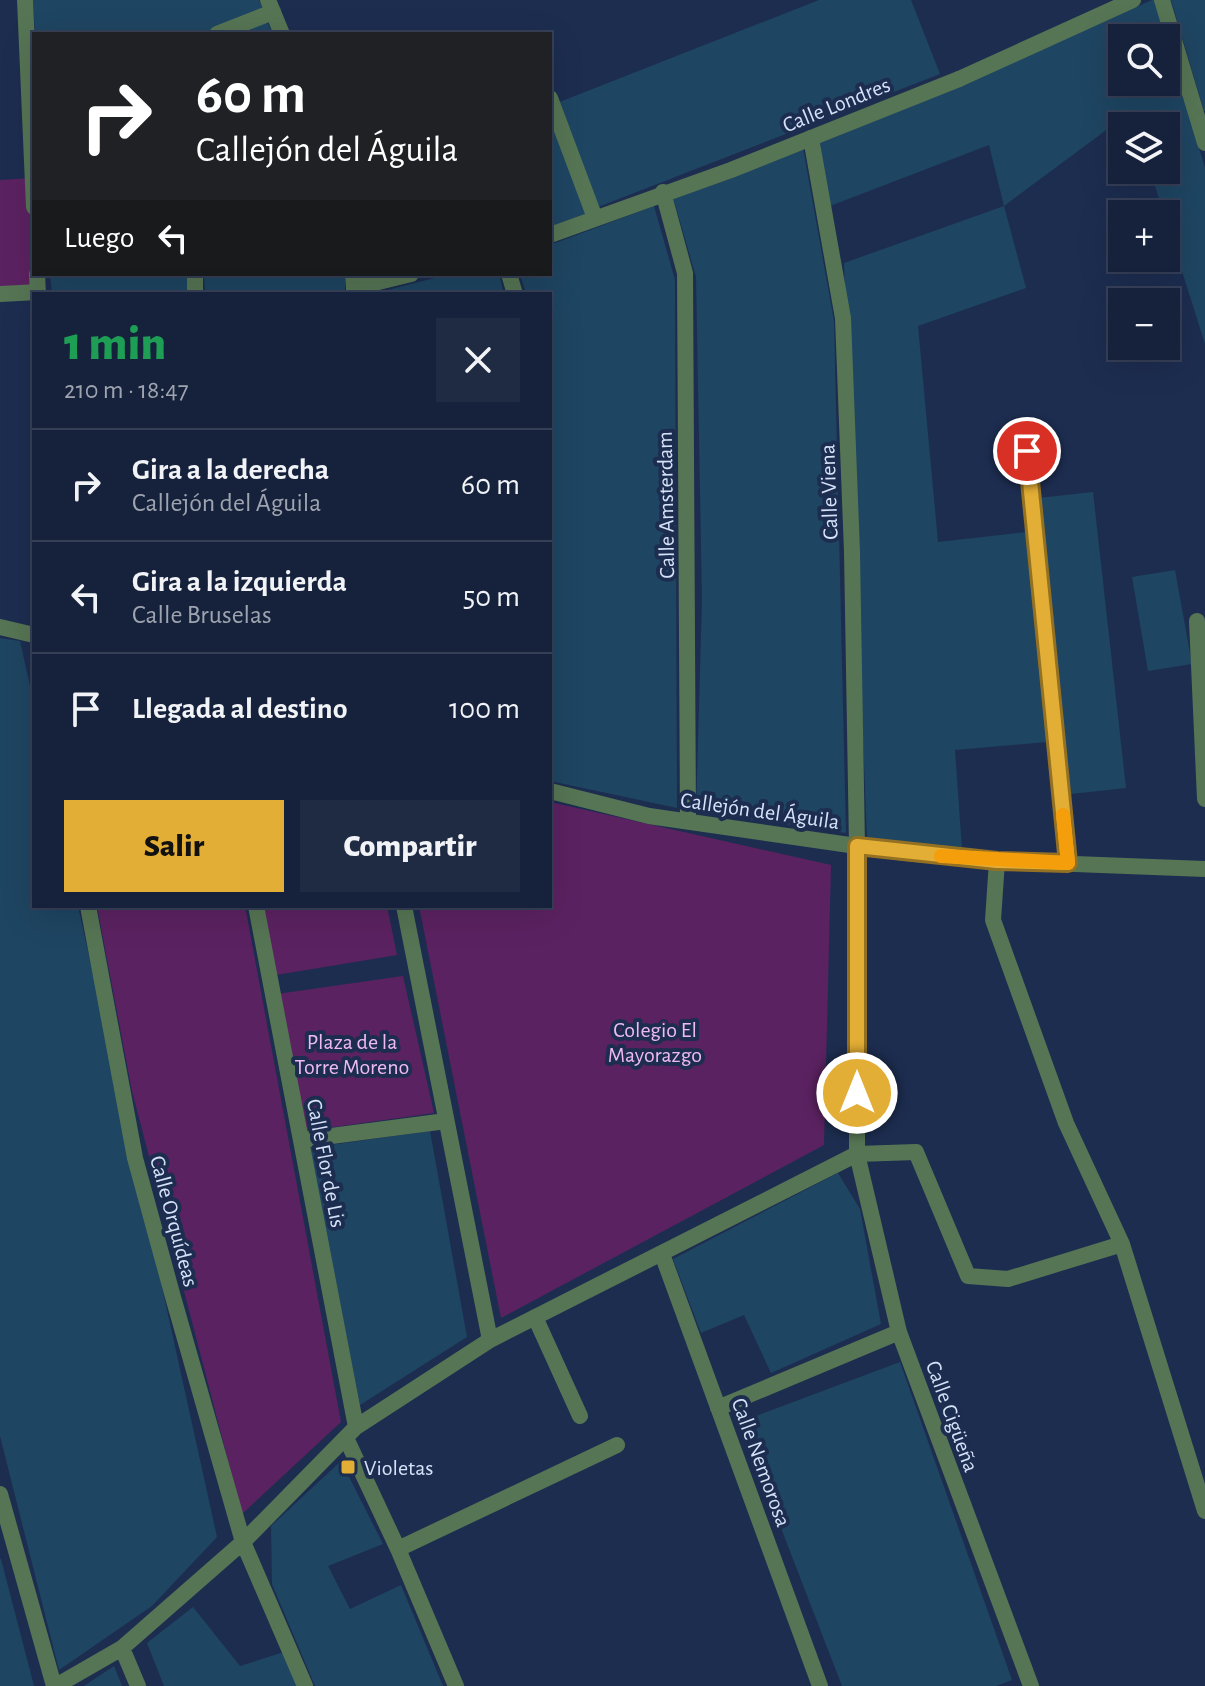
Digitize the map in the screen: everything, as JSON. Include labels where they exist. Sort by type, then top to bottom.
[{"type":"street","points":[[25,0],[32,161]]},
{"type":"street","name":"Calle Londres","points":[[552,234],[731,170],[959,79],[1133,0]]},
{"type":"street","points":[[1162,0],[1205,143]]},
{"type":"street","points":[[221,32],[271,6],[281,32]]},
{"type":"street","points":[[552,103],[595,218]]},
{"type":"street","name":"Calle Viena","points":[[811,138],[843,318],[852,552],[857,846],[857,1154]]},
{"type":"street","name":"Calle Amsterdam","points":[[663,192],[685,273],[688,821]]},
{"type":"street","points":[[353,285],[400,276]]},
{"type":"street","points":[[0,294],[32,293]]},
{"type":"street","points":[[1027,451],[1068,863]]},
{"type":"street","points":[[1197,621],[1205,799]]},
{"type":"street","points":[[0,627],[32,635]]},
{"type":"street","name":"Callejón del Águila","points":[[552,792],[649,816],[857,846],[997,861],[1205,869]]},
{"type":"street","points":[[997,861],[993,920],[1066,1123],[1122,1244],[1205,1511]]},
{"type":"street","name":"Calle Orquídeas","points":[[88,908],[135,1158],[243,1542],[305,1686]]},
{"type":"street","name":"Calle Flor de Lis","points":[[256,908],[301,1140],[351,1433],[456,1686]]},
{"type":"street","points":[[404,908],[490,1340]]},
{"type":"street","points":[[301,1140],[446,1121]]},
{"type":"street","points":[[0,1494],[55,1686],[122,1648],[243,1542],[351,1433],[490,1340],[857,1154],[916,1152],[968,1276],[1008,1279],[1122,1244]]},
{"type":"street","name":"Calle Cigüeña","points":[[857,1154],[899,1332],[1031,1686]]},
{"type":"street","name":"Calle Nemorosa","points":[[662,1254],[820,1686]]},
{"type":"street","points":[[535,1317],[580,1416]]},
{"type":"street","points":[[718,1408],[899,1332]]},
{"type":"street","points":[[398,1549],[617,1445]]},
{"type":"street","points":[[122,1648],[138,1686]]},
{"type":"green space","points":[[32,178],[32,276],[38,292],[0,294],[0,180]]},
{"type":"green space","name":"Colegio El Mayorazgo","points":[[552,802],[831,865],[824,1145],[501,1318],[419,908],[552,908]]},
{"type":"green space","points":[[97,908],[245,908],[341,1422],[242,1514],[132,1091]]},
{"type":"green space","points":[[263,908],[387,908],[397,955],[276,975]]},
{"type":"green space","name":"Plaza de la Torre Moreno","points":[[403,976],[434,1113],[299,1132],[270,995]]},
{"type":"building","points":[[33,0],[259,0],[263,9],[205,32],[35,32]]},
{"type":"building","points":[[819,0],[911,0],[940,74],[598,207],[557,103]]},
{"type":"building","points":[[1154,0],[1162,24],[1108,24],[1108,96],[1180,96],[1180,84],[1205,168],[1205,344],[1180,265],[1180,200],[1159,200],[1154,184],[1180,184],[1180,112],[1108,112],[1108,129],[1004,206],[989,145],[830,206],[820,143],[970,82]]},
{"type":"building","points":[[1171,0],[1205,0],[1205,111],[1180,24]]},
{"type":"building","points":[[267,22],[273,32],[244,32]]},
{"type":"building","points":[[552,119],[589,213],[552,226]]},
{"type":"building","points":[[803,148],[834,321],[846,833],[696,812],[702,600],[696,277],[673,197]]},
{"type":"building","points":[[654,206],[675,280],[677,808],[552,781],[552,292],[525,292],[521,276],[552,276],[552,244]]},
{"type":"building","points":[[1004,206],[1026,288],[918,326],[938,542],[1026,532],[1047,742],[955,750],[962,849],[867,838],[844,263]]},
{"type":"building","points":[[50,276],[189,276],[190,292],[52,292]]},
{"type":"building","points":[[204,276],[345,276],[345,292],[205,292]]},
{"type":"building","points":[[442,276],[500,276],[504,292],[380,292]]},
{"type":"building","points":[[1093,492],[1126,788],[1071,794],[1038,498]]},
{"type":"building","points":[[1175,570],[1192,664],[1148,671],[1132,577]]},
{"type":"building","points":[[0,638],[20,641],[32,695],[32,908],[78,908],[217,1537],[152,1606],[59,1670],[0,1436]]},
{"type":"building","points":[[430,1131],[467,1337],[360,1405],[309,1148]]},
{"type":"building","points":[[838,1173],[860,1209],[881,1324],[771,1373],[744,1315],[701,1333],[673,1259]]},
{"type":"building","points":[[900,1362],[1012,1680],[996,1686],[842,1686],[740,1422]]},
{"type":"building","points":[[341,1461],[383,1544],[328,1566],[350,1609],[401,1585],[443,1686],[315,1686],[272,1584],[271,1526]]},
{"type":"building","points":[[1,1559],[34,1686],[0,1686]]},
{"type":"building","points":[[193,1607],[240,1666],[284,1652],[298,1686],[164,1686],[147,1643]]},
{"type":"building","points":[[114,1666],[122,1686],[84,1686]]},
{"type":"slow traffic","points":[[941,856],[1068,863],[1063,815]]},
{"type":"place","name":"Violetas","points":[[348,1467]]},
{"type":"route","points":[[857,1093],[857,846],[997,861],[1068,863],[1027,451]]}]
